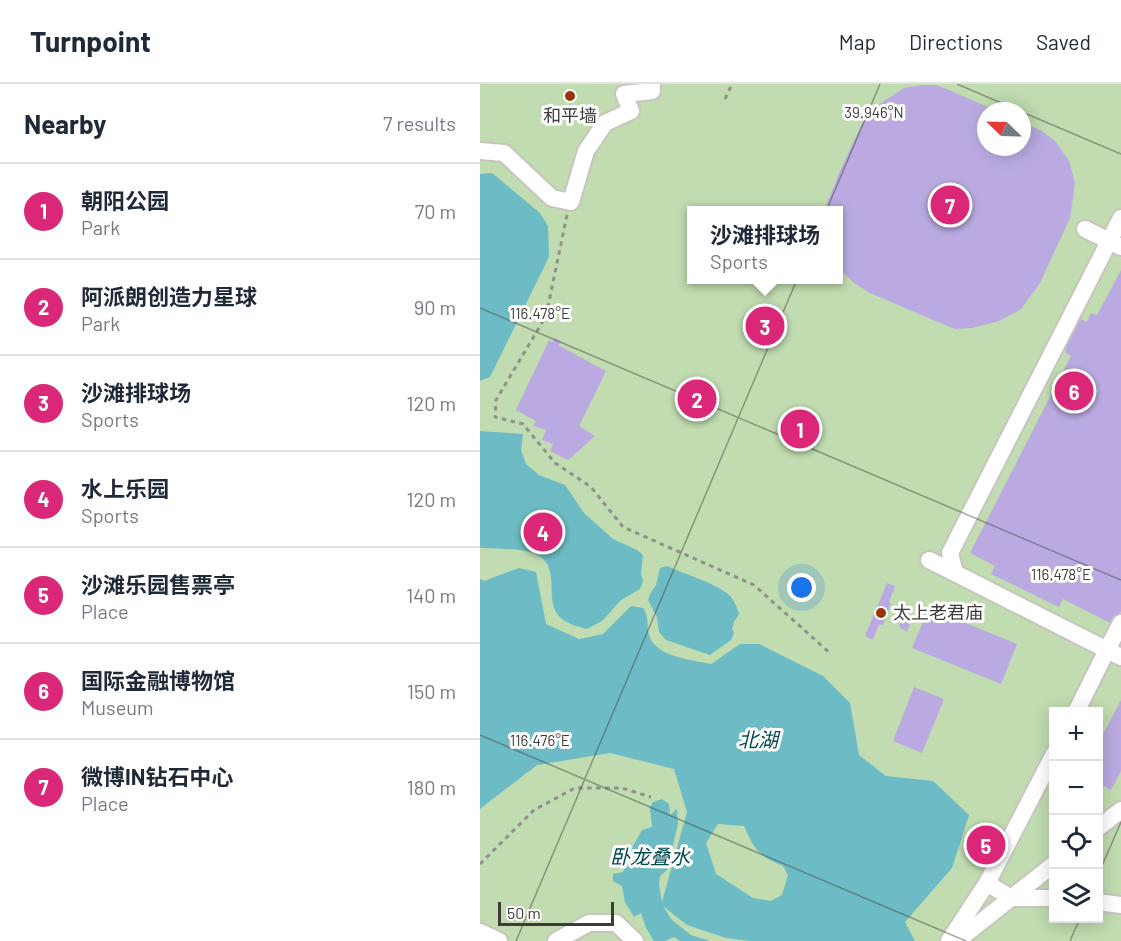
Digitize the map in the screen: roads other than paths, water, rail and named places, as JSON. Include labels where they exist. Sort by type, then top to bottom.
[{"type":"street","points":[[480,150],[504,153],[552,198],[571,202],[586,151],[605,123],[631,111],[624,94],[652,91],[652,84]]},
{"type":"street","points":[[955,573],[950,553],[1115,244],[1121,218]]},
{"type":"street","points":[[1084,229],[1115,244]]},
{"type":"street","points":[[929,560],[1114,653]]},
{"type":"street","points":[[1079,707],[1114,653],[1121,623]]},
{"type":"street","points":[[949,941],[987,883],[1049,761]]},
{"type":"street","points":[[1103,824],[1121,810]]},
{"type":"street","points":[[957,941],[1049,867]]},
{"type":"street","points":[[987,883],[1011,898],[1049,898]]},
{"type":"street","points":[[1103,903],[1121,905]]},
{"type":"street","points":[[556,941],[589,923],[616,923],[635,941]]},
{"type":"street","points":[[480,932],[499,941]]},
{"type":"water","points":[[492,173],[540,213],[548,226],[549,257],[490,377],[480,381],[480,174]]},
{"type":"water","points":[[480,431],[523,434],[521,450],[526,464],[539,475],[565,485],[584,513],[613,539],[643,555],[641,574],[643,581],[640,589],[621,600],[602,621],[587,629],[564,621],[558,615],[552,599],[548,566],[535,554],[516,550],[480,548]]},
{"type":"water","points":[[667,566],[726,592],[735,603],[739,614],[734,622],[732,629],[734,633],[731,640],[710,655],[666,640],[659,632],[657,617],[648,600],[656,585],[660,568]]},
{"type":"water","name":"北湖","points":[[519,568],[536,572],[546,624],[579,639],[603,634],[631,606],[643,608],[649,635],[659,648],[667,653],[711,664],[740,644],[759,644],[823,676],[850,703],[859,755],[886,776],[933,781],[969,815],[952,868],[905,922],[915,941],[750,941],[726,938],[687,925],[663,906],[672,920],[691,935],[710,941],[680,941],[674,937],[665,941],[654,941],[641,913],[634,917],[625,902],[622,886],[613,881],[613,874],[623,872],[642,830],[652,827],[650,808],[653,802],[662,799],[669,804],[670,815],[677,809],[678,824],[667,870],[660,876],[662,902],[687,812],[674,769],[610,753],[537,765],[480,809],[480,579],[484,581]],"holes":[[[718,824],[744,826],[758,851],[783,866],[788,875],[782,895],[771,901],[753,898],[716,874],[706,843]]]},
{"type":"place","name":"和平墙","points":[[570,96]]},
{"type":"place","name":"微博IN钻石中心","points":[[950,205]]},
{"type":"place","name":"沙滩排球场","points":[[765,326]]},
{"type":"place","name":"国际金融博物馆","points":[[1074,391]]},
{"type":"place","name":"阿派朗创造力星球","points":[[697,399]]},
{"type":"place","name":"朝阳公园","points":[[800,429]]},
{"type":"place","name":"水上乐园","points":[[543,532]]},
{"type":"place","name":"太上老君庙","points":[[881,613]]},
{"type":"place","name":"沙滩乐园售票亭","points":[[986,845]]},
{"type":"water label","name":"卧龙叠水","points":[[650,857]]}]
